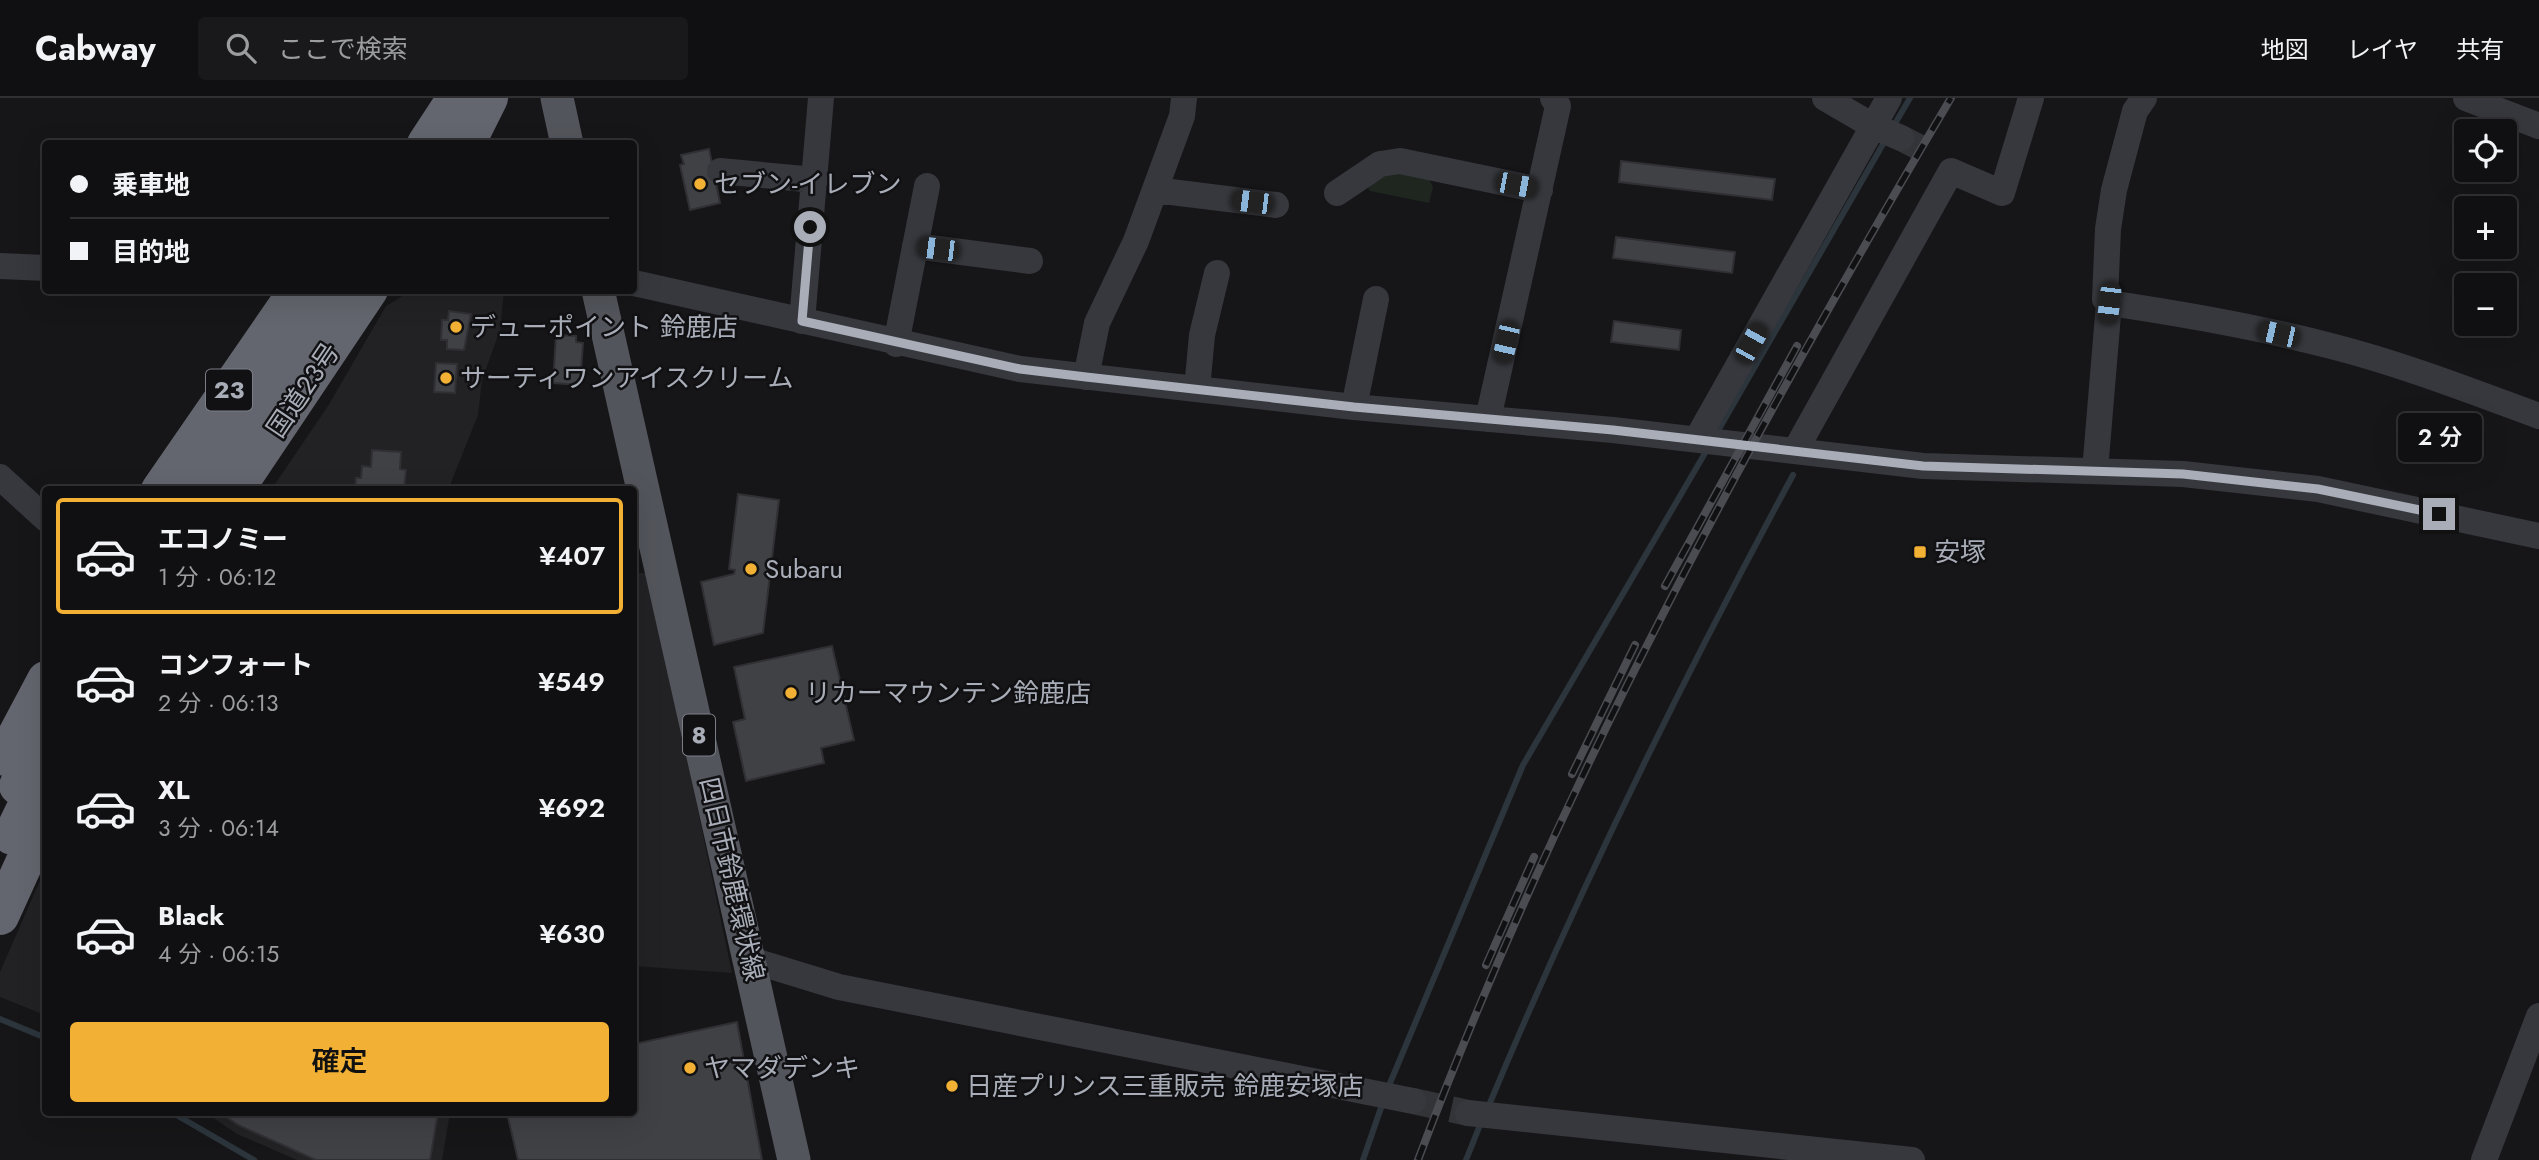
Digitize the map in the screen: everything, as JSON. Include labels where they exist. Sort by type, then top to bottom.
[{"type":"highway","points":[[400,140],[426,98]]},
{"type":"highway","points":[[429,140],[456,98]]},
{"type":"highway","points":[[446,140],[474,98]]},
{"type":"highway","points":[[468,140],[489,98]]},
{"type":"highway","name":"23","points":[[163,486],[295,294]]},
{"type":"highway","name":"23","points":[[198,486],[324,294]]},
{"type":"highway","name":"23","points":[[214,486],[342,294]]},
{"type":"highway","name":"国道23号","points":[[238,486],[366,294]]},
{"type":"highway","points":[[0,768],[42,688]]},
{"type":"highway","points":[[0,827],[42,741]]},
{"type":"highway","points":[[0,862],[42,773]]},
{"type":"highway","points":[[0,916],[42,824]]},
{"type":"main road","points":[[556,98],[566,140]]},
{"type":"main road","points":[[570,98],[579,140]]},
{"type":"main road","name":"四日市鈴鹿環状線","points":[[603,297],[794,1160]]},
{"type":"street","points":[[802,321],[821,98]]},
{"type":"street","points":[[1086,377],[1097,323],[1136,241],[1182,116],[1184,98]]},
{"type":"street","points":[[1488,419],[1558,106],[1553,98]]},
{"type":"street","points":[[1825,98],[1889,132]]},
{"type":"street","points":[[1707,440],[1889,132],[1889,98]]},
{"type":"street","points":[[1796,450],[1943,163],[2002,193],[2031,98]]},
{"type":"street","points":[[2144,98],[2135,111],[2114,190],[2104,283],[2105,299],[2109,303],[2217,319],[2332,346],[2425,374],[2539,416]]},
{"type":"street","points":[[2466,98],[2539,126]]},
{"type":"street","points":[[1337,193],[1380,164],[1400,162],[1540,190]]},
{"type":"street","points":[[720,171],[815,180]]},
{"type":"street","points":[[896,344],[927,186]]},
{"type":"street","points":[[1155,190],[1276,205]]},
{"type":"street","points":[[915,246],[1030,261]]},
{"type":"street","points":[[0,266],[42,268]]},
{"type":"street","points":[[1197,389],[1202,335],[1217,272]]},
{"type":"street","points":[[637,284],[896,344],[1020,369],[1354,407],[1707,440],[1923,466],[2183,474],[2318,489],[2539,537]]},
{"type":"street","points":[[1354,407],[1376,299]]},
{"type":"street","points":[[2095,471],[2109,303]]},
{"type":"street","points":[[0,477],[42,515]]},
{"type":"street","points":[[751,960],[839,986],[1395,1097]]},
{"type":"street","points":[[2484,1160],[2539,1016]]},
{"type":"street","points":[[1479,1114],[1912,1160]]},
{"type":"shaded area","points":[[1392,171],[1428,177],[1433,187],[1429,203],[1370,191],[1365,182]]},
{"type":"shaded area","points":[[406,294],[504,294],[500,330],[482,380],[478,415],[450,486],[274,486],[328,406],[386,306]]},
{"type":"shaded area","points":[[637,573],[648,573],[732,973],[637,966]]},
{"type":"shaded area","points":[[42,876],[42,1014],[0,997],[0,972]]},
{"type":"shaded area","points":[[210,1116],[449,1116],[442,1160],[297,1160],[237,1134]]},
{"type":"building","name":"セブン-イレブン","points":[[709,149],[720,203],[690,210],[680,165],[684,164],[681,155]]},
{"type":"building","points":[[1621,161],[1775,179],[1772,200],[1619,182]]},
{"type":"building","points":[[1616,237],[1735,252],[1732,273],[1613,258]]},
{"type":"building","name":"デューポイント 鈴鹿店","points":[[449,311],[471,314],[464,350],[447,349],[447,340],[441,340],[442,320],[448,320]]},
{"type":"building","points":[[1614,321],[1681,330],[1679,350],[1611,342]]},
{"type":"building","points":[[556,335],[576,336],[576,342],[583,343],[580,385],[553,383]]},
{"type":"building","name":"サーティワンアイスクリーム","points":[[436,363],[457,364],[455,393],[434,392]]},
{"type":"building","points":[[372,450],[401,452],[400,469],[406,470],[404,486],[355,486],[356,478],[361,478],[362,466],[371,467]]},
{"type":"building","name":"Subaru","points":[[738,494],[779,500],[763,633],[714,645],[701,582],[734,574],[735,570],[729,569]]},
{"type":"building","name":"リカーマウンテン鈴鹿店","points":[[832,646],[854,740],[821,748],[824,763],[746,781],[733,722],[745,719],[734,667]]},
{"type":"building","name":"ヤマダデンキ","points":[[737,1022],[762,1160],[518,1160],[508,1116],[637,1116],[637,1043]]},
{"type":"building","points":[[225,1116],[437,1116],[430,1160],[316,1160],[238,1125]]},
{"type":"waterway","points":[[1893,127],[1910,98]]},
{"type":"waterway","points":[[1715,436],[1886,139]]},
{"type":"waterway","points":[[1388,1088],[1523,765],[1708,448]]},
{"type":"waterway","points":[[1487,1110],[1557,948],[1632,789],[1793,475]]},
{"type":"waterway","points":[[0,1019],[42,1036]]},
{"type":"waterway","points":[[1363,1160],[1383,1102]]},
{"type":"waterway","points":[[178,1116],[254,1160]]},
{"type":"waterway","points":[[1466,1160],[1482,1120]]},
{"type":"tunnel","points":[[1901,138],[1934,155]]},
{"type":"tunnel","points":[[1413,1101],[1468,1113]]},
{"type":"railway","points":[[1418,1160],[1532,885],[1661,617],[1802,355],[1951,98]]},
{"type":"railway","points":[[1665,586],[1797,346]]},
{"type":"railway","points":[[1572,774],[1635,645]]},
{"type":"railway","points":[[1486,965],[1534,857]]},
{"type":"place","name":"セブン-イレブン","points":[[700,184]]},
{"type":"place","name":"デューポイント 鈴鹿店","points":[[456,327]]},
{"type":"place","name":"サーティワンアイスクリーム","points":[[446,378]]},
{"type":"place","name":"安塚","points":[[1920,552]]},
{"type":"place","name":"Subaru","points":[[751,569]]},
{"type":"place","name":"リカーマウンテン鈴鹿店","points":[[791,693]]},
{"type":"place","name":"ヤマダデンキ","points":[[690,1068]]},
{"type":"place","name":"日産プリンス三重販売 鈴鹿安塚店","points":[[952,1086]]},
{"type":"route","points":[[810,227],[802,321],[896,344],[1020,369],[1354,407],[1613,430],[1923,466],[2183,474],[2318,489],[2439,514]]}]
